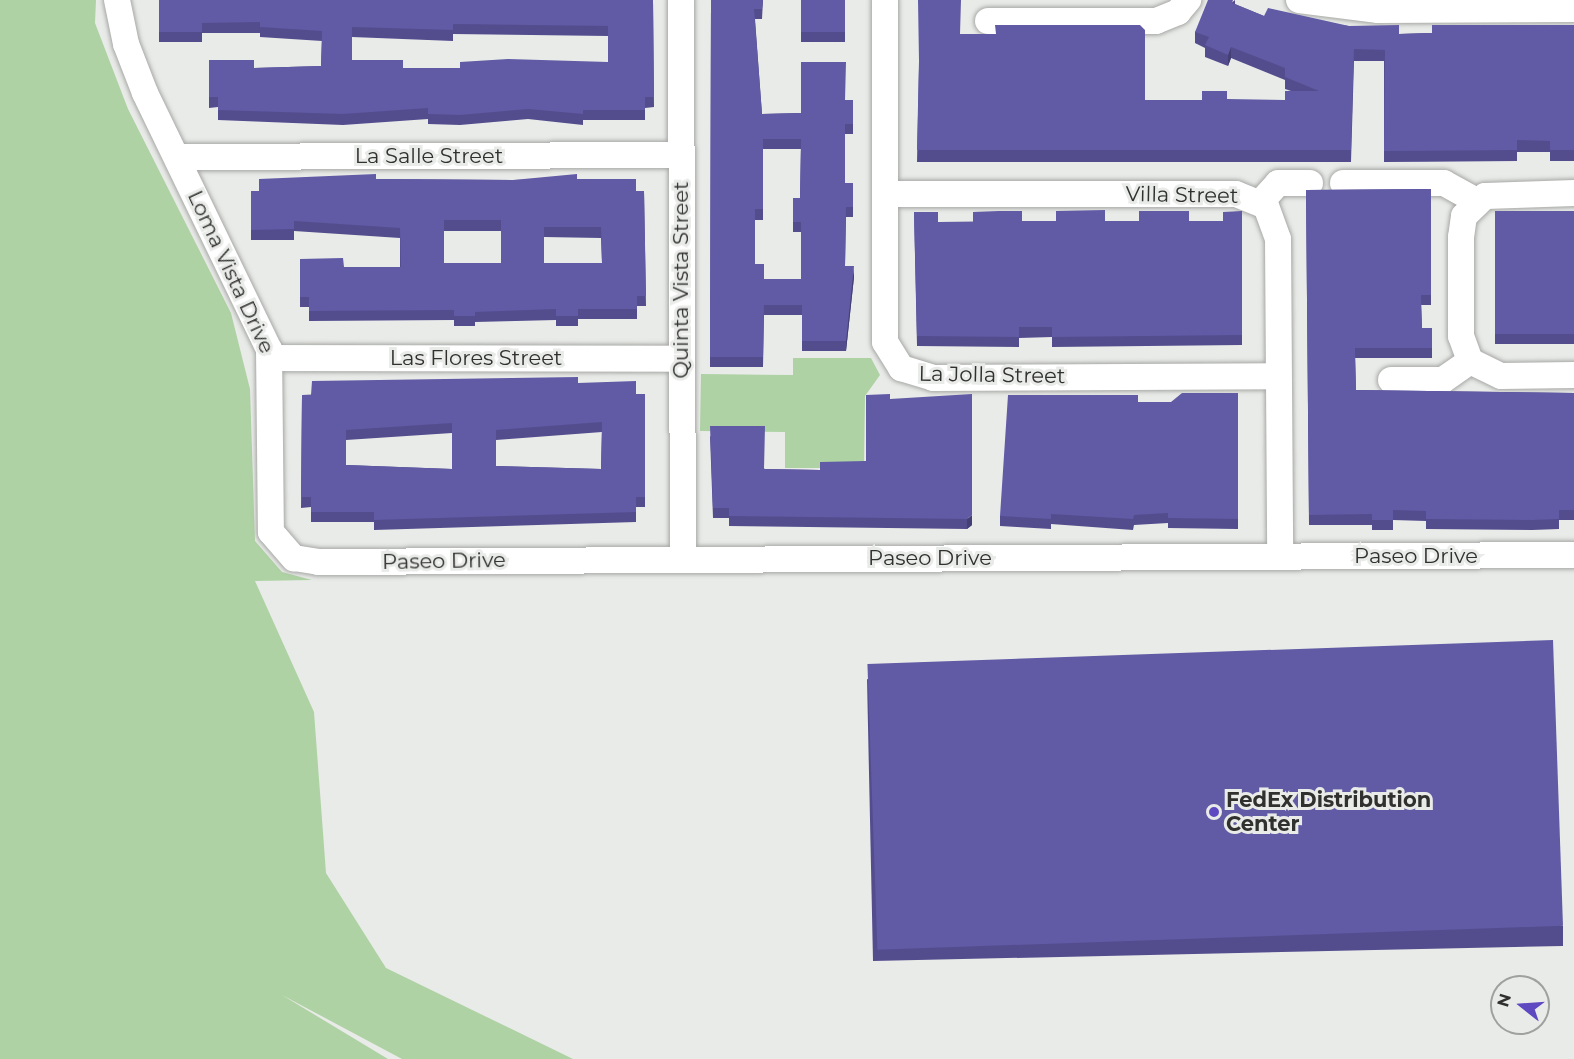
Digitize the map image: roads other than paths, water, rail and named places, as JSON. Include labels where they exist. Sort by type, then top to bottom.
[{"type":"street","name":"Loma Vista Drive","points":[[117,0],[133,64],[272,358],[270,522],[274,540],[287,554]]},
{"type":"street","name":"Quinta Vista Street","points":[[681,0],[683,560]]},
{"type":"street","name":"La Jolla Street","points":[[885,0],[885,342],[908,373],[933,378],[1277,376]]},
{"type":"street","points":[[988,21],[1054,10],[1156,21],[1178,12],[1188,0]]},
{"type":"street","points":[[1299,0],[1378,10],[1574,9]]},
{"type":"street","name":"La Salle Street","points":[[177,157],[681,155]]},
{"type":"street","points":[[1261,202],[1278,183],[1310,183]]},
{"type":"street","points":[[1343,183],[1444,183],[1476,201]]},
{"type":"street","points":[[1574,193],[1495,194],[1476,201],[1464,216],[1461,237],[1461,336],[1470,361],[1502,376],[1574,375]]},
{"type":"street","name":"Villa Street","points":[[886,194],[1236,194],[1261,202],[1272,216],[1278,239],[1277,376],[1280,556]]},
{"type":"street","name":"Las Flores Street","points":[[272,358],[681,358]]},
{"type":"street","points":[[1391,380],[1443,380],[1470,361]]},
{"type":"street","name":"Paseo Drive","points":[[287,554],[318,562],[1574,555]]},
{"type":"place","name":"FedEx Distribution Center","points":[[1214,812]]}]
